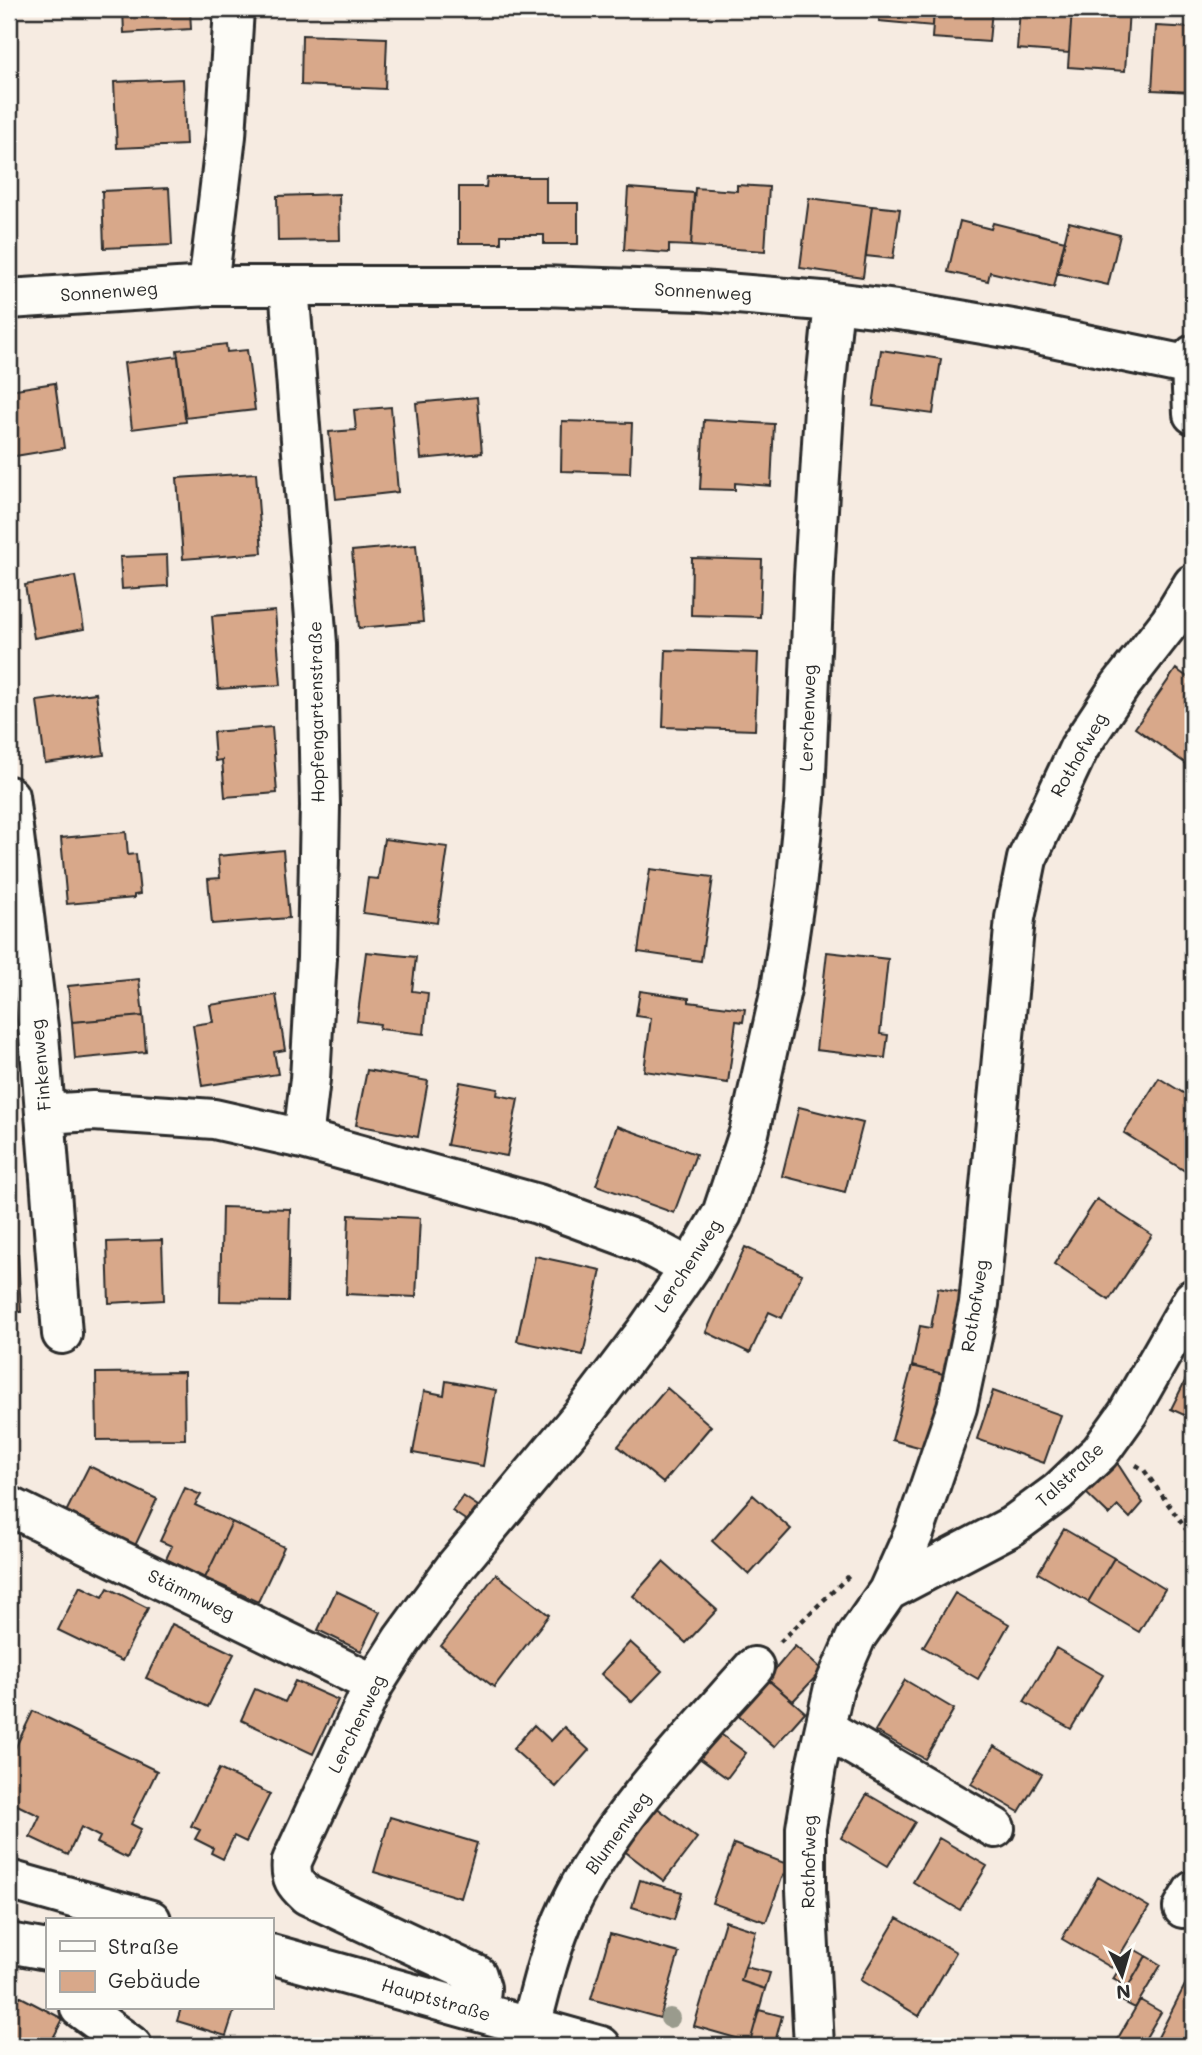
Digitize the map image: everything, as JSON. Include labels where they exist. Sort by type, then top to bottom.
[{"type":"street","points":[[208,286],[226,136],[234,9]]},
{"type":"street","name":"Sonnenweg","points":[[9,299],[208,286],[553,286],[701,291],[834,302],[913,312],[1192,361]]},
{"type":"street","name":"Hopfengartenstraße","points":[[289,286],[317,644],[320,792],[317,958],[310,1079],[303,1139]]},
{"type":"street","name":"Lerchenweg","points":[[479,2011],[481,1988],[477,1975],[307,1895],[295,1884],[290,1873],[292,1861],[374,1684],[402,1640],[456,1566],[587,1409],[647,1330],[690,1268],[722,1214],[749,1133],[781,989],[796,887],[805,798],[815,563],[834,302]]},
{"type":"street","points":[[1192,361],[1193,414]]},
{"type":"street","name":"Rothofweg","points":[[814,2046],[806,1890],[806,1828],[816,1767],[834,1687],[856,1637],[892,1582],[914,1533],[957,1406],[979,1304],[1015,918],[1027,859],[1079,748],[1120,686],[1170,622],[1193,584]]},
{"type":"street","name":"Finkenweg","points":[[9,796],[39,1035],[62,1334]]},
{"type":"street","points":[[45,1114],[93,1111],[195,1117],[303,1139],[538,1204],[641,1242],[690,1268]]},
{"type":"street","name":"Talstraße","points":[[892,1582],[1012,1526],[1058,1492],[1100,1452],[1128,1413],[1193,1298]]},
{"type":"street","name":"Stämmweg","points":[[9,1506],[374,1684]]},
{"type":"street","name":"Blumenweg","points":[[531,2026],[568,1910],[598,1855],[630,1810],[754,1667]]},
{"type":"street","points":[[826,1729],[995,1828]]},
{"type":"street","points":[[9,1880],[66,1909],[136,1918]]},
{"type":"street","points":[[9,1943],[46,1950]]},
{"type":"street","name":"Hauptstraße","points":[[273,1955],[601,2046]]},
{"type":"street","points":[[83,2010],[132,2046]]},
{"type":"path","points":[[1134,1464],[1144,1470],[1193,1539]]},
{"type":"path","points":[[754,1667],[859,1567],[875,1567],[892,1582]]},
{"type":"building","points":[[123,9],[190,9],[191,29],[124,33]]},
{"type":"building","points":[[880,9],[934,9],[933,26],[879,21]]},
{"type":"building","points":[[934,9],[992,9],[989,42],[932,38]]},
{"type":"building","points":[[1020,9],[1072,9],[1069,53],[1017,49]]},
{"type":"building","points":[[1072,9],[1129,9],[1125,71],[1068,67]]},
{"type":"building","points":[[1156,26],[1193,28],[1193,92],[1152,90]]},
{"type":"building","points":[[302,35],[387,38],[385,89],[301,85]]},
{"type":"building","points":[[183,79],[186,145],[117,148],[114,82]]},
{"type":"building","points":[[487,177],[546,177],[546,203],[578,203],[578,244],[544,244],[544,235],[501,235],[501,243],[459,243],[459,187],[486,187]]},
{"type":"building","points":[[737,185],[769,187],[765,251],[691,246],[695,188],[737,191]]},
{"type":"building","points":[[169,188],[172,245],[104,248],[102,191]]},
{"type":"building","points":[[628,188],[694,193],[691,246],[669,245],[669,253],[624,250]]},
{"type":"building","points":[[339,194],[340,240],[278,241],[277,196]]},
{"type":"building","points":[[809,198],[872,206],[863,277],[800,268]]},
{"type":"building","points":[[872,206],[900,209],[893,259],[866,256]]},
{"type":"building","points":[[960,221],[991,229],[993,223],[1065,241],[1054,287],[990,272],[988,281],[948,272]]},
{"type":"building","points":[[1069,222],[1120,235],[1108,285],[1057,273]]},
{"type":"building","points":[[226,344],[227,352],[247,350],[255,410],[185,418],[177,350]]},
{"type":"building","points":[[881,350],[941,359],[933,414],[873,406]]},
{"type":"building","points":[[178,356],[186,422],[132,429],[124,363]]},
{"type":"building","points":[[55,383],[64,448],[9,457],[9,390]]},
{"type":"building","points":[[477,397],[482,453],[421,459],[416,403]]},
{"type":"building","points":[[391,407],[398,492],[336,499],[329,432],[356,430],[354,410]]},
{"type":"building","points":[[704,420],[774,424],[771,486],[735,483],[735,490],[700,489]]},
{"type":"building","points":[[562,421],[632,423],[630,473],[561,471]]},
{"type":"building","points":[[256,473],[262,553],[183,559],[177,478]]},
{"type":"building","points":[[416,545],[423,622],[359,628],[352,551]]},
{"type":"building","points":[[167,555],[168,586],[122,589],[120,557]]},
{"type":"building","points":[[692,558],[762,560],[760,617],[691,615]]},
{"type":"building","points":[[75,576],[84,629],[34,638],[25,585]]},
{"type":"building","points":[[275,611],[281,685],[218,689],[212,616]]},
{"type":"building","points":[[666,650],[758,653],[755,730],[663,727]]},
{"type":"building","points":[[1176,669],[1193,681],[1193,757],[1188,765],[1135,728]]},
{"type":"building","points":[[96,693],[104,755],[45,763],[37,701]]},
{"type":"building","points":[[272,727],[277,793],[225,797],[222,760],[215,761],[213,732]]},
{"type":"building","points":[[126,832],[128,855],[136,854],[140,894],[134,895],[134,898],[67,904],[61,838]]},
{"type":"building","points":[[384,839],[448,847],[437,923],[363,913],[368,878],[378,879]]},
{"type":"building","points":[[283,850],[289,918],[212,924],[208,879],[220,878],[218,856]]},
{"type":"building","points":[[650,869],[713,877],[701,961],[638,952]]},
{"type":"building","points":[[366,952],[416,957],[412,991],[428,993],[424,1034],[379,1029],[380,1024],[357,1021]]},
{"type":"building","points":[[827,952],[888,959],[880,1034],[888,1035],[885,1058],[816,1050]]},
{"type":"building","points":[[139,979],[143,1016],[72,1022],[68,986]]},
{"type":"building","points":[[640,991],[689,998],[689,1002],[745,1009],[743,1022],[736,1021],[728,1083],[644,1071],[651,1018],[636,1016]]},
{"type":"building","points":[[276,995],[285,1050],[274,1052],[278,1074],[202,1086],[193,1025],[213,1022],[210,1005]]},
{"type":"building","points":[[143,1016],[146,1052],[75,1059],[72,1022]]},
{"type":"building","points":[[367,1070],[428,1081],[418,1137],[356,1125]]},
{"type":"building","points":[[1159,1078],[1193,1099],[1193,1169],[1190,1174],[1124,1133]]},
{"type":"building","points":[[460,1082],[498,1089],[497,1095],[518,1099],[507,1156],[447,1145]]},
{"type":"building","points":[[799,1107],[863,1123],[845,1192],[782,1176]]},
{"type":"building","points":[[9,1123],[14,1186],[9,1186]]},
{"type":"building","points":[[617,1126],[696,1154],[674,1213],[596,1185]]},
{"type":"building","points":[[1097,1199],[1152,1235],[1109,1300],[1054,1264]]},
{"type":"building","points":[[222,1207],[290,1209],[288,1302],[220,1301]]},
{"type":"building","points":[[349,1215],[420,1218],[416,1297],[346,1294]]},
{"type":"building","points":[[162,1240],[164,1300],[109,1303],[107,1242]]},
{"type":"building","points":[[745,1247],[802,1274],[782,1318],[769,1312],[750,1353],[706,1332]]},
{"type":"building","points":[[9,1254],[18,1254],[21,1312],[9,1312]]},
{"type":"building","points":[[535,1256],[601,1270],[583,1355],[517,1341]]},
{"type":"building","points":[[938,1288],[965,1293],[947,1375],[912,1366],[920,1326],[931,1328]]},
{"type":"building","points":[[1193,1365],[1193,1419],[1171,1409]]},
{"type":"building","points":[[912,1366],[947,1375],[926,1449],[892,1440]]},
{"type":"building","points":[[184,1372],[185,1439],[97,1440],[96,1373]]},
{"type":"building","points":[[446,1381],[496,1390],[483,1466],[413,1453],[424,1391],[444,1395]]},
{"type":"building","points":[[667,1388],[711,1426],[663,1483],[618,1446]]},
{"type":"building","points":[[993,1391],[1061,1415],[1044,1463],[977,1439]]},
{"type":"building","points":[[1114,1458],[1143,1503],[1130,1518],[1118,1506],[1109,1515],[1085,1492]]},
{"type":"building","points":[[89,1466],[157,1499],[134,1548],[65,1514]]},
{"type":"building","points":[[185,1488],[201,1495],[195,1505],[232,1522],[205,1578],[166,1559],[172,1546],[160,1541]]},
{"type":"building","points":[[753,1495],[791,1529],[749,1575],[712,1541]]},
{"type":"building","points":[[463,1496],[478,1506],[467,1521],[452,1511]]},
{"type":"building","points":[[232,1522],[284,1547],[258,1602],[205,1578]]},
{"type":"building","points":[[1064,1529],[1114,1558],[1088,1602],[1038,1573]]},
{"type":"building","points":[[1114,1558],[1165,1589],[1139,1632],[1088,1602]]},
{"type":"building","points":[[663,1562],[717,1610],[686,1643],[633,1596]]},
{"type":"building","points":[[496,1574],[549,1615],[494,1687],[441,1646]]},
{"type":"building","points":[[80,1586],[103,1597],[108,1588],[148,1608],[122,1661],[58,1630]]},
{"type":"building","points":[[336,1591],[380,1612],[361,1651],[318,1630]]},
{"type":"building","points":[[955,1593],[1009,1624],[978,1679],[923,1647]]},
{"type":"building","points":[[172,1624],[234,1654],[208,1707],[146,1678]]},
{"type":"building","points":[[630,1642],[662,1671],[632,1702],[601,1674]]},
{"type":"building","points":[[795,1646],[822,1670],[793,1701],[767,1679]]},
{"type":"building","points":[[1056,1648],[1103,1675],[1071,1729],[1024,1702]]},
{"type":"building","points":[[767,1679],[805,1712],[774,1747],[735,1713]]},
{"type":"building","points":[[905,1680],[954,1709],[925,1759],[875,1731]]},
{"type":"building","points":[[295,1681],[338,1700],[313,1754],[241,1720],[255,1689],[285,1702]]},
{"type":"building","points":[[33,1711],[157,1771],[131,1824],[141,1829],[127,1858],[97,1843],[100,1837],[81,1827],[68,1855],[30,1837],[40,1816],[9,1801],[9,1761]]},
{"type":"building","points":[[534,1725],[551,1741],[564,1727],[589,1750],[556,1787],[513,1749]]},
{"type":"building","points":[[714,1729],[746,1753],[727,1778],[695,1755]]},
{"type":"building","points":[[994,1746],[1042,1774],[1019,1812],[971,1784]]},
{"type":"building","points":[[219,1769],[270,1794],[246,1842],[234,1836],[223,1859],[211,1853],[213,1848],[195,1839],[200,1830],[191,1826]]},
{"type":"building","points":[[867,1794],[915,1822],[888,1866],[841,1838]]},
{"type":"building","points":[[656,1807],[697,1838],[664,1881],[623,1850]]},
{"type":"building","points":[[390,1817],[477,1843],[461,1898],[374,1872]]},
{"type":"building","points":[[939,1838],[987,1866],[960,1910],[913,1882]]},
{"type":"building","points":[[734,1844],[787,1864],[766,1922],[712,1903]]},
{"type":"building","points":[[1098,1877],[1149,1907],[1112,1968],[1062,1939]]},
{"type":"building","points":[[640,1880],[682,1892],[674,1920],[632,1907]]},
{"type":"building","points":[[897,1918],[956,1952],[919,2016],[860,1980]]},
{"type":"building","points":[[725,1921],[756,1931],[741,1981],[765,1989],[750,2042],[694,2026]]},
{"type":"building","points":[[610,1934],[679,1953],[660,2018],[591,1999]]},
{"type":"building","points":[[1132,1948],[1146,1956],[1128,1987],[1113,1979]]},
{"type":"building","points":[[1146,1956],[1161,1965],[1135,2008],[1120,2000]]},
{"type":"building","points":[[745,1967],[770,1973],[765,1989],[741,1981]]},
{"type":"building","points":[[1187,1981],[1193,1984],[1193,2046],[1156,2046],[1154,2045]]},
{"type":"building","points":[[19,1996],[63,2019],[49,2046],[9,2046],[9,2017]]},
{"type":"building","points":[[1140,2000],[1161,2012],[1141,2046],[1114,2045]]},
{"type":"building","points":[[180,2010],[234,2010],[226,2036],[177,2021]]},
{"type":"building","points":[[759,2010],[782,2016],[774,2046],[750,2042]]}]
